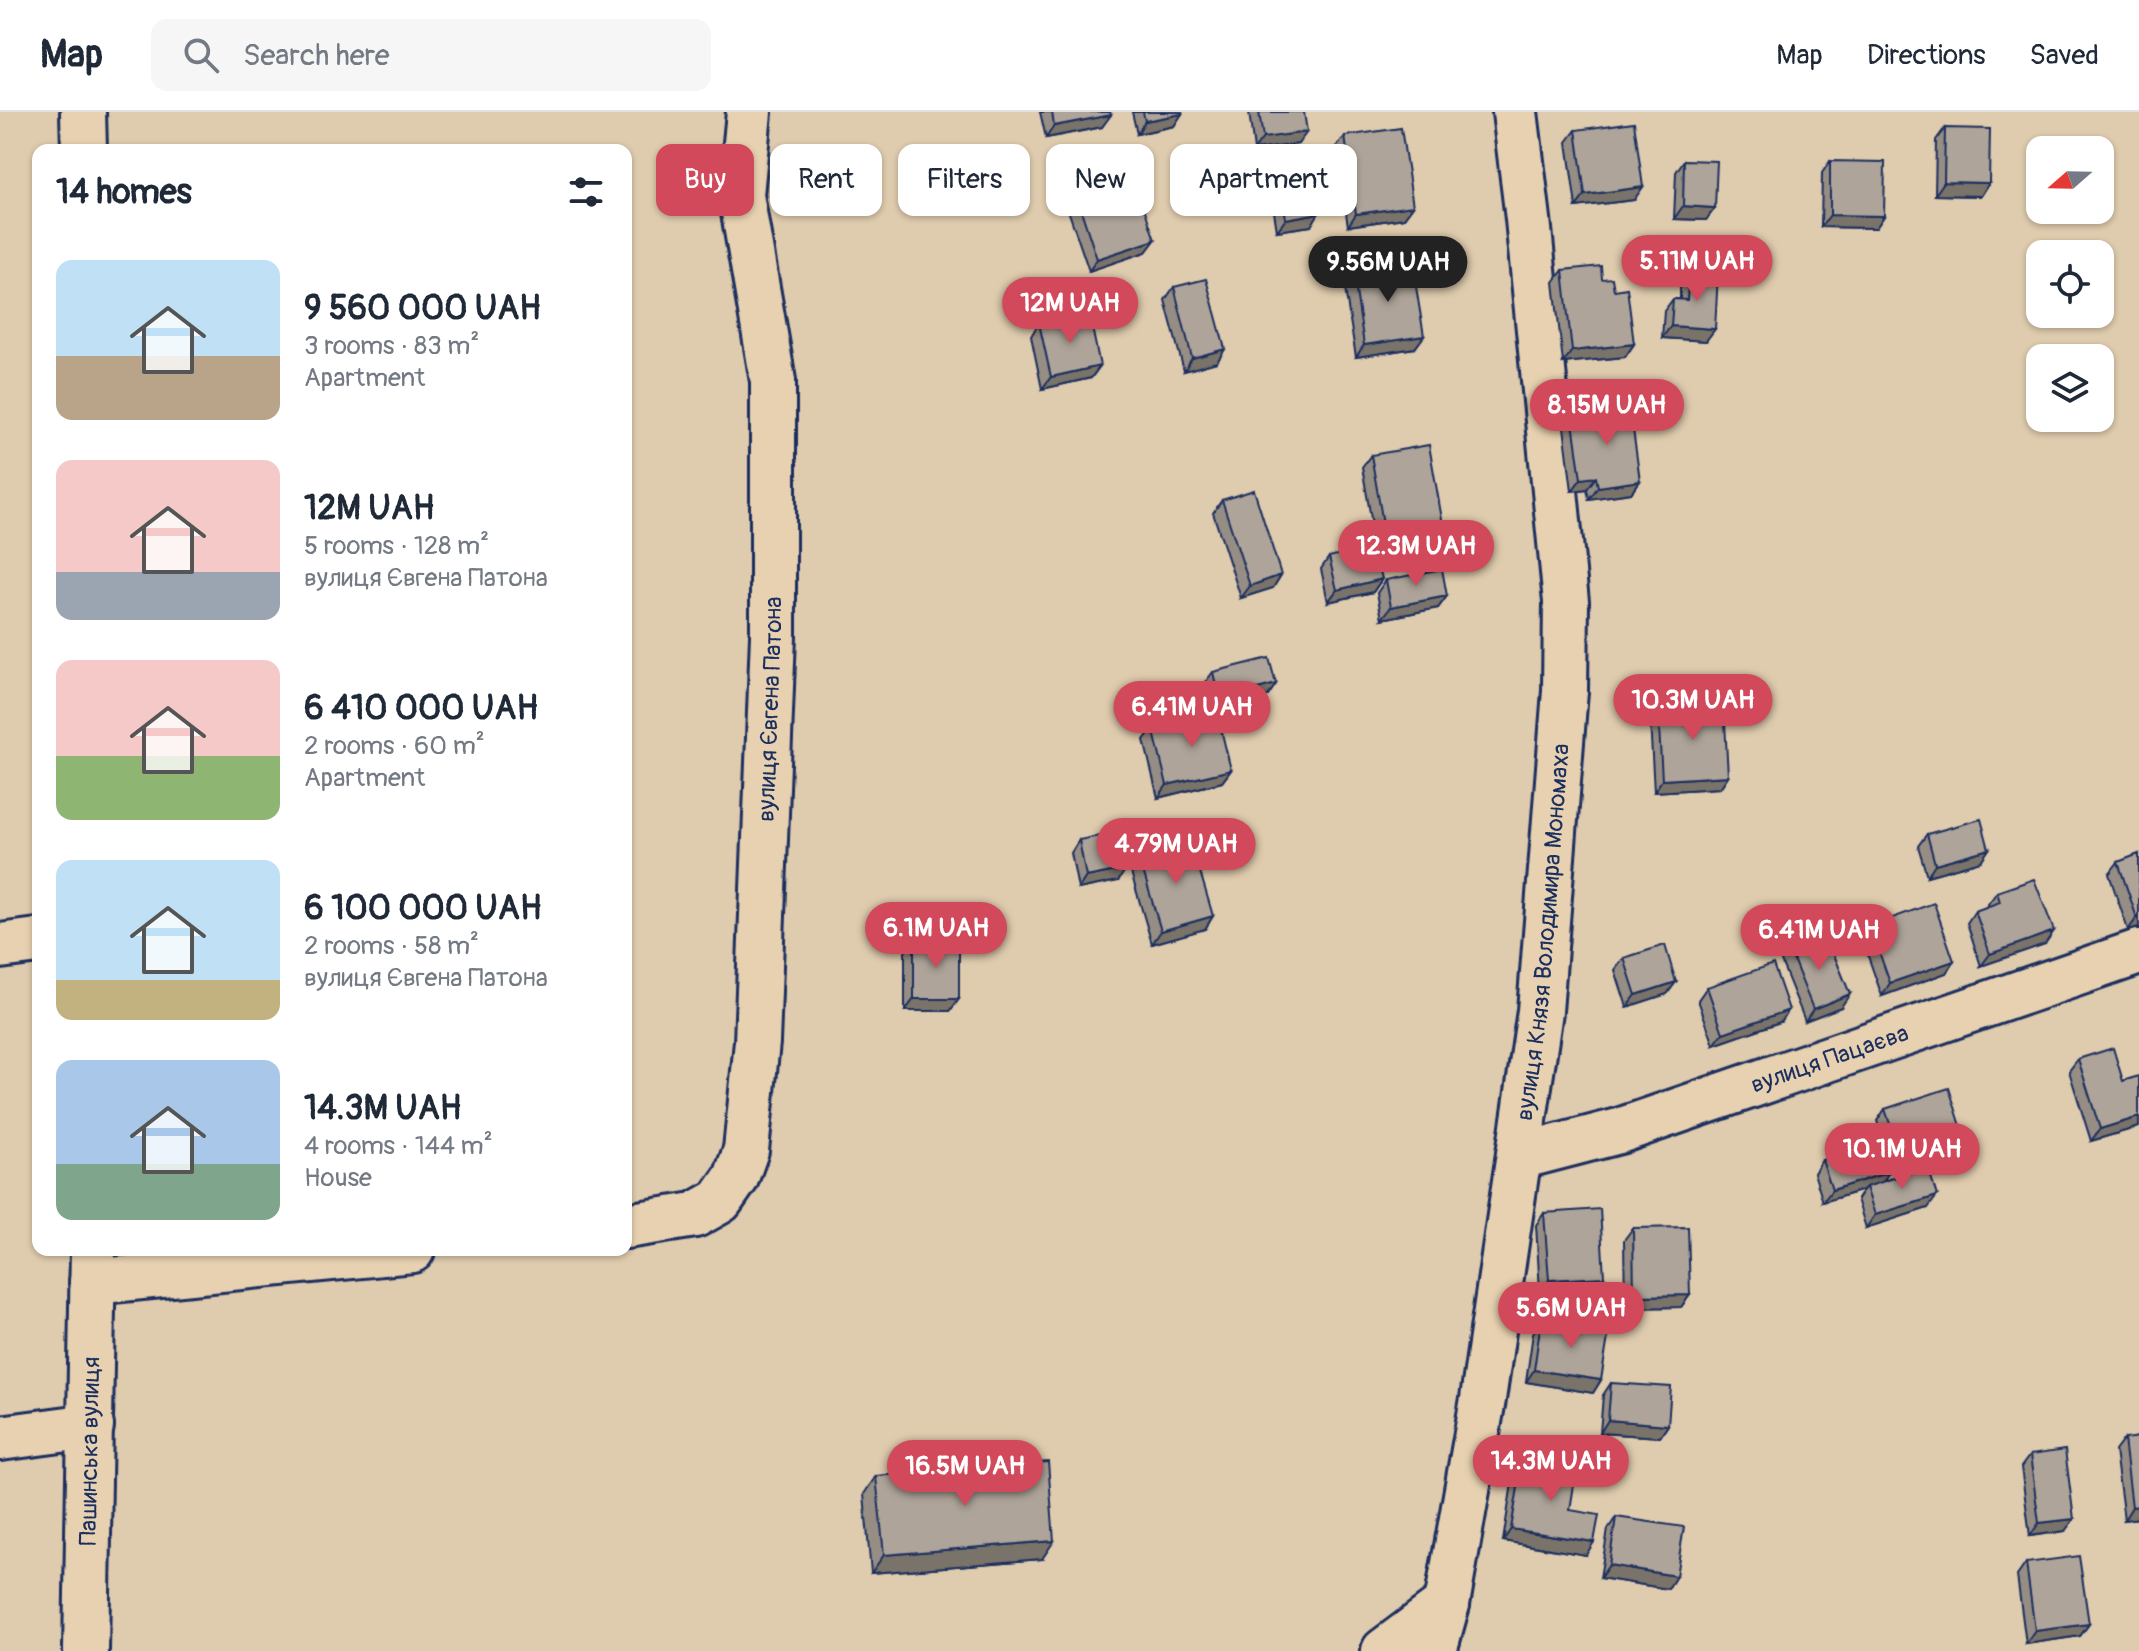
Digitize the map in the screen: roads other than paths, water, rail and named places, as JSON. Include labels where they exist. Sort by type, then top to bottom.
[{"type":"street","points":[[83,112],[84,144]]},
{"type":"street","name":"вулиця Євгена Патона","points":[[632,1225],[695,1215],[720,1201],[736,1178],[746,1150],[757,1042],[773,636],[773,381],[741,195],[749,112]]},
{"type":"street","name":"вулиця Князя Володимира Мономаха","points":[[1434,1651],[1447,1604],[1483,1399],[1540,1011],[1565,691],[1566,602],[1515,112]]},
{"type":"street","points":[[0,946],[32,942]]},
{"type":"street","name":"вулиця Пацаєва","points":[[1519,1157],[1619,1131],[2139,952]]},
{"type":"street","points":[[92,1266],[292,1256]]},
{"type":"street","name":"Пашинська вулиця","points":[[86,1651],[92,1266]]},
{"type":"street","points":[[0,1438],[91,1426]]},
{"type":"street","points":[[1384,1651],[1447,1604]]}]
